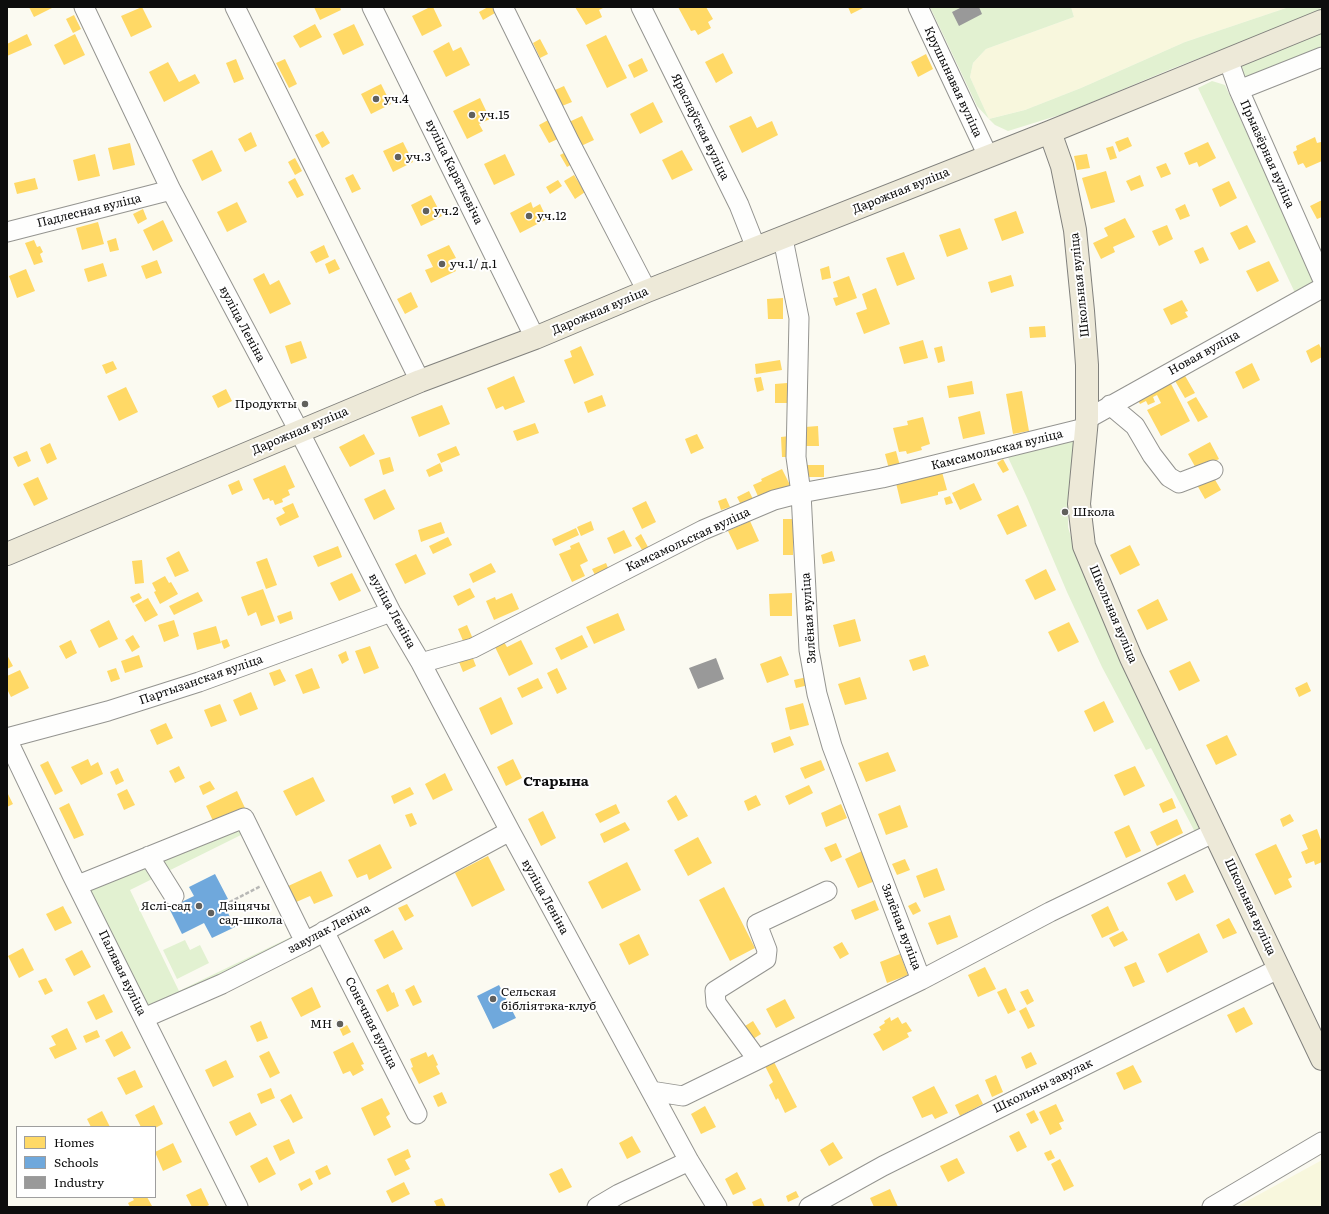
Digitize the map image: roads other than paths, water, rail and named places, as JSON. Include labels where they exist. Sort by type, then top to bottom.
[{"type":"main road","name":"Дарожная вуліца","points":[[7,554],[420,381],[535,338],[647,291],[756,248],[783,239],[1322,21]]},
{"type":"main road","name":"Школьная вуліца","points":[[1050,132],[1062,166],[1075,230],[1087,365],[1086,423],[1079,504],[1084,546],[1131,658],[1322,1059]]},
{"type":"street","name":"вуліца Леніна","points":[[84,7],[172,190],[299,431],[392,612],[421,663],[510,832],[689,1161],[717,1207]]},
{"type":"street","points":[[235,7],[420,381]]},
{"type":"street","name":"вуліца Караткевіча","points":[[372,7],[535,338]]},
{"type":"street","points":[[504,7],[569,141],[647,291]]},
{"type":"street","name":"Яраслаўская вуліца","points":[[641,7],[739,205],[756,248]]},
{"type":"street","name":"Крушынавая вуліца","points":[[918,7],[988,156]]},
{"type":"street","name":"Прыазёрная вуліца","points":[[1322,57],[1239,90],[1322,278]]},
{"type":"street","points":[[1228,59],[1239,90]]},
{"type":"street","name":"Падлесная вуліца","points":[[7,232],[172,190]]},
{"type":"street","name":"Зялёная вуліца","points":[[783,239],[799,318],[796,457],[801,493],[809,650],[817,694],[832,746],[921,980]]},
{"type":"street","name":"Новая вуліца","points":[[1086,423],[1110,405],[1322,288]]},
{"type":"street","points":[[1110,405],[1135,426],[1152,455],[1169,477],[1180,482],[1213,470]]},
{"type":"street","name":"Камсамольская вуліца","points":[[421,663],[473,648],[703,530],[774,500],[801,493],[882,478],[1086,423]]},
{"type":"street","name":"Партызанская вуліца","points":[[7,739],[108,711],[199,682],[392,612]]},
{"type":"street","name":"Палявая вуліца","points":[[7,739],[238,1207]]},
{"type":"street","points":[[78,885],[244,818],[305,942]]},
{"type":"street","name":"завулак Леніна","points":[[144,1018],[222,984],[305,942],[510,832]]},
{"type":"street","points":[[668,1122],[683,1096],[921,980],[1050,912],[1215,832]]},
{"type":"street","points":[[149,856],[174,896]]},
{"type":"street","points":[[757,1059],[716,1003],[715,991],[718,987],[766,958],[766,950],[757,924],[827,891]]},
{"type":"street","name":"Сонечная вуліца","points":[[324,931],[417,1114]]},
{"type":"street","name":"Школьны завулак","points":[[809,1207],[883,1166],[1278,969]]},
{"type":"street","points":[[651,1091],[683,1096]]},
{"type":"street","points":[[1212,1207],[1322,1142]]},
{"type":"street","points":[[597,1207],[619,1194],[689,1161]]},
{"type":"place","name":"уч.4","points":[[376,99]]},
{"type":"place","name":"уч.15","points":[[472,115]]},
{"type":"place","name":"уч.3","points":[[398,157]]},
{"type":"place","name":"уч.2","points":[[426,211]]},
{"type":"place","name":"уч.12","points":[[529,216]]},
{"type":"place","name":"уч.1/ д.1","points":[[442,264]]},
{"type":"place","name":"Продукты","points":[[305,404]]},
{"type":"place","name":"Школа","points":[[1065,512]]},
{"type":"place","name":"Яслі-сад","points":[[199,906]]},
{"type":"place","name":"Дзіцячы сад-школа","points":[[211,913]]},
{"type":"place","name":"Сельская бібліятэка-клуб","points":[[493,999]]},
{"type":"place","name":"МН","points":[[340,1024]]},
{"type":"district","name":"Старына","points":[[556,782]]}]
